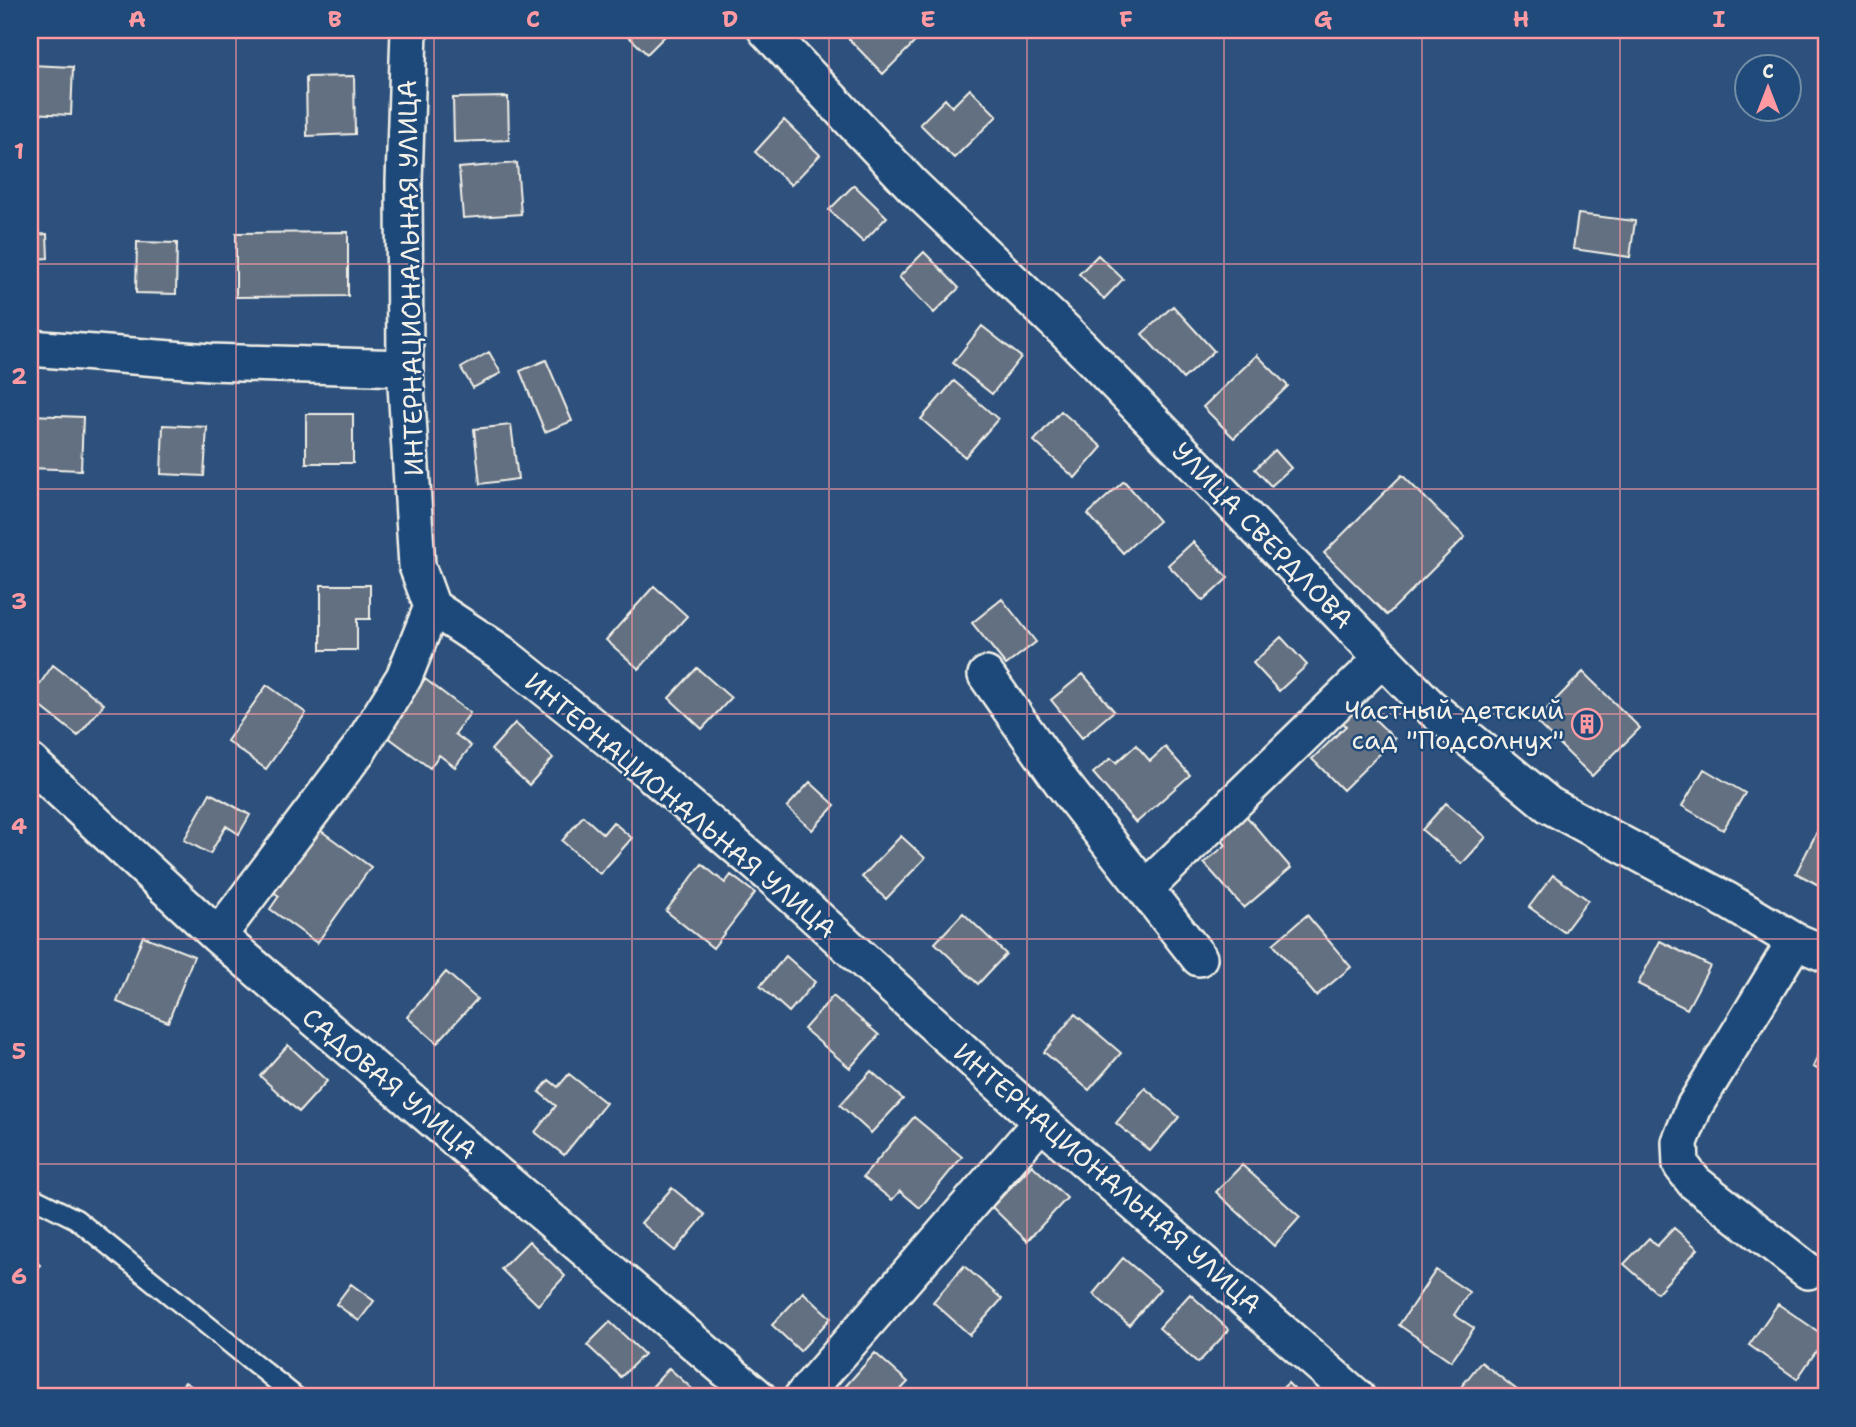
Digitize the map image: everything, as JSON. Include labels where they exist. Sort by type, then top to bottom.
[{"type":"street","name":"ИНТЕРНАЦИОНАЛЬНАЯ УЛИЦА","points":[[409,30],[404,182],[405,368],[417,566],[432,607],[500,652],[640,764],[771,875],[1041,1122],[1357,1397]]},
{"type":"street","name":"УЛИЦА СВЕРДЛОВА","points":[[766,30],[912,185],[1066,332],[1429,706],[1549,805],[1811,947]]},
{"type":"street","points":[[30,348],[211,362],[405,368]]},
{"type":"street","points":[[218,936],[366,739],[404,677],[432,607]]},
{"type":"street","points":[[1146,888],[1383,658]]},
{"type":"street","points":[[986,675],[1063,784],[1199,958]]},
{"type":"street","name":"САДОВАЯ УЛИЦА","points":[[30,762],[218,936],[758,1397]]},
{"type":"street","points":[[1808,1270],[1694,1182],[1681,1165],[1680,1142],[1694,1107],[1811,947]]},
{"type":"street","points":[[802,1397],[1041,1122]]},
{"type":"lane","points":[[30,1196],[76,1219],[296,1397]]},
{"type":"building","points":[[622,30],[671,30],[647,54]]},
{"type":"building","points":[[855,30],[905,30],[916,41],[883,74],[847,37]]},
{"type":"building","points":[[30,65],[73,67],[71,115],[30,113]]},
{"type":"building","points":[[354,76],[355,134],[307,136],[306,77]]},
{"type":"building","points":[[970,89],[997,116],[954,158],[920,124],[945,99],[952,107]]},
{"type":"building","points":[[508,97],[509,140],[454,142],[453,98]]},
{"type":"building","points":[[784,120],[820,155],[791,185],[755,152]]},
{"type":"building","points":[[517,163],[521,214],[463,218],[459,168]]},
{"type":"building","points":[[854,185],[887,217],[863,242],[829,210]]},
{"type":"building","points":[[1578,214],[1635,221],[1630,257],[1573,249]]},
{"type":"building","points":[[348,232],[348,296],[236,297],[236,233]]},
{"type":"building","points":[[47,234],[48,258],[32,259],[34,287],[30,287],[30,235]]},
{"type":"building","points":[[137,242],[177,243],[176,294],[136,293]]},
{"type":"building","points":[[924,252],[959,288],[934,313],[899,277]]},
{"type":"building","points":[[1098,255],[1123,279],[1104,299],[1079,274]]},
{"type":"building","points":[[1173,306],[1214,351],[1183,379],[1142,334]]},
{"type":"building","points":[[982,326],[1021,357],[992,394],[953,363]]},
{"type":"building","points":[[489,352],[501,373],[473,388],[461,368]]},
{"type":"building","points":[[1257,355],[1288,386],[1234,438],[1203,407]]},
{"type":"building","points":[[546,360],[572,421],[545,432],[520,371]]},
{"type":"building","points":[[954,381],[998,419],[965,457],[921,419]]},
{"type":"building","points":[[1061,411],[1102,447],[1075,478],[1034,441]]},
{"type":"building","points":[[306,414],[353,414],[353,463],[306,463]]},
{"type":"building","points":[[30,415],[83,417],[81,470],[30,468]]},
{"type":"building","points":[[163,425],[207,427],[204,476],[161,474]]},
{"type":"building","points":[[511,425],[518,479],[480,484],[474,429]]},
{"type":"building","points":[[1275,450],[1291,468],[1271,486],[1255,469]]},
{"type":"building","points":[[1402,475],[1465,537],[1387,615],[1324,553]]},
{"type":"building","points":[[1124,481],[1159,521],[1123,553],[1088,514]]},
{"type":"building","points":[[1193,542],[1228,578],[1203,601],[1168,565]]},
{"type":"building","points":[[321,585],[370,585],[370,619],[357,619],[357,650],[321,650]]},
{"type":"building","points":[[654,586],[687,616],[639,669],[606,640]]},
{"type":"building","points":[[1002,599],[1036,642],[1006,665],[972,623]]},
{"type":"building","points":[[1281,637],[1307,665],[1279,691],[1253,663]]},
{"type":"building","points":[[53,665],[104,704],[78,736],[30,698]]},
{"type":"building","points":[[697,668],[731,698],[702,729],[669,698]]},
{"type":"building","name":"Частный детский сад \"Подсолнух\"","points":[[1583,672],[1640,728],[1592,776],[1535,721]]},
{"type":"building","points":[[1083,674],[1114,711],[1082,738],[1051,700]]},
{"type":"building","points":[[425,679],[470,713],[455,734],[471,746],[455,767],[439,755],[430,768],[384,734]]},
{"type":"building","points":[[267,685],[306,713],[266,769],[227,741]]},
{"type":"building","points":[[1353,698],[1395,739],[1343,790],[1312,759],[1346,726],[1336,716]]},
{"type":"building","points":[[515,723],[553,758],[529,785],[491,750]]},
{"type":"building","points":[[1136,745],[1150,761],[1165,747],[1190,775],[1136,823],[1093,773],[1111,758],[1116,763]]},
{"type":"building","points":[[1704,769],[1745,793],[1723,830],[1682,806]]},
{"type":"building","points":[[810,782],[835,805],[812,830],[787,807]]},
{"type":"building","points":[[210,793],[250,815],[239,834],[226,826],[210,854],[184,840]]},
{"type":"building","points":[[1446,803],[1486,837],[1462,864],[1422,830]]},
{"type":"building","points":[[1242,811],[1291,868],[1244,908],[1204,863],[1226,845],[1216,834]]},
{"type":"building","points":[[583,816],[603,834],[613,822],[632,838],[600,874],[562,841]]},
{"type":"building","points":[[313,825],[371,867],[317,943],[270,909],[279,896],[268,888]]},
{"type":"building","points":[[1817,832],[1826,837],[1826,889],[1796,873]]},
{"type":"building","points":[[901,836],[925,858],[886,899],[862,877]]},
{"type":"building","points":[[702,864],[725,883],[731,875],[755,893],[713,948],[666,911]]},
{"type":"building","points":[[1553,875],[1588,900],[1564,932],[1529,907]]},
{"type":"building","points":[[963,913],[1006,954],[978,984],[935,943]]},
{"type":"building","points":[[1307,915],[1351,967],[1316,996],[1273,944]]},
{"type":"building","points":[[143,936],[194,956],[168,1022],[117,1002]]},
{"type":"building","points":[[1660,941],[1710,966],[1687,1009],[1638,984]]},
{"type":"building","points":[[786,956],[815,982],[789,1012],[760,986]]},
{"type":"building","points":[[446,972],[477,999],[437,1043],[407,1017]]},
{"type":"building","points":[[833,996],[879,1035],[850,1068],[804,1029]]},
{"type":"building","points":[[1075,1014],[1121,1053],[1089,1090],[1044,1052]]},
{"type":"building","points":[[1826,1039],[1826,1073],[1813,1067]]},
{"type":"building","points":[[288,1045],[327,1081],[299,1112],[260,1076]]},
{"type":"building","points":[[871,1071],[903,1099],[871,1133],[840,1105]]},
{"type":"building","points":[[569,1074],[606,1103],[564,1155],[535,1132],[556,1106],[539,1092],[549,1080],[558,1087]]},
{"type":"building","points":[[1145,1088],[1179,1117],[1150,1151],[1116,1123]]},
{"type":"building","points":[[914,1117],[962,1157],[920,1208],[900,1191],[892,1200],[863,1177]]},
{"type":"building","points":[[1032,1165],[1067,1198],[1027,1241],[992,1207]]},
{"type":"building","points":[[1242,1165],[1300,1217],[1274,1246],[1216,1192]]},
{"type":"building","points":[[672,1188],[705,1215],[675,1251],[641,1223]]},
{"type":"building","points":[[1674,1228],[1698,1249],[1657,1293],[1624,1264],[1649,1238],[1657,1246]]},
{"type":"building","points":[[529,1241],[565,1276],[538,1305],[501,1269]]},
{"type":"building","points":[[30,1256],[40,1265],[30,1276]]},
{"type":"building","points":[[1123,1258],[1160,1289],[1129,1325],[1093,1294]]},
{"type":"building","points":[[964,1266],[1002,1299],[970,1335],[933,1302]]},
{"type":"building","points":[[1436,1270],[1469,1292],[1454,1315],[1474,1328],[1451,1361],[1399,1325]]},
{"type":"building","points":[[351,1284],[374,1301],[359,1321],[336,1304]]},
{"type":"building","points":[[803,1292],[831,1318],[800,1351],[772,1325]]},
{"type":"building","points":[[1190,1294],[1229,1330],[1198,1363],[1159,1328]]},
{"type":"building","points":[[1778,1304],[1826,1337],[1797,1379],[1749,1345]]},
{"type":"building","points":[[610,1322],[644,1354],[621,1377],[587,1345]]},
{"type":"building","points":[[875,1353],[908,1382],[894,1397],[854,1397],[844,1388]]},
{"type":"building","points":[[1481,1362],[1526,1397],[1453,1397]]},
{"type":"building","points":[[669,1368],[701,1397],[643,1397]]},
{"type":"building","points":[[185,1382],[208,1397],[174,1397]]},
{"type":"building","points":[[1288,1383],[1302,1397],[1273,1397]]},
{"type":"place","name":"Частный детский сад \"Подсолнух\"","points":[[1587,724]]}]
